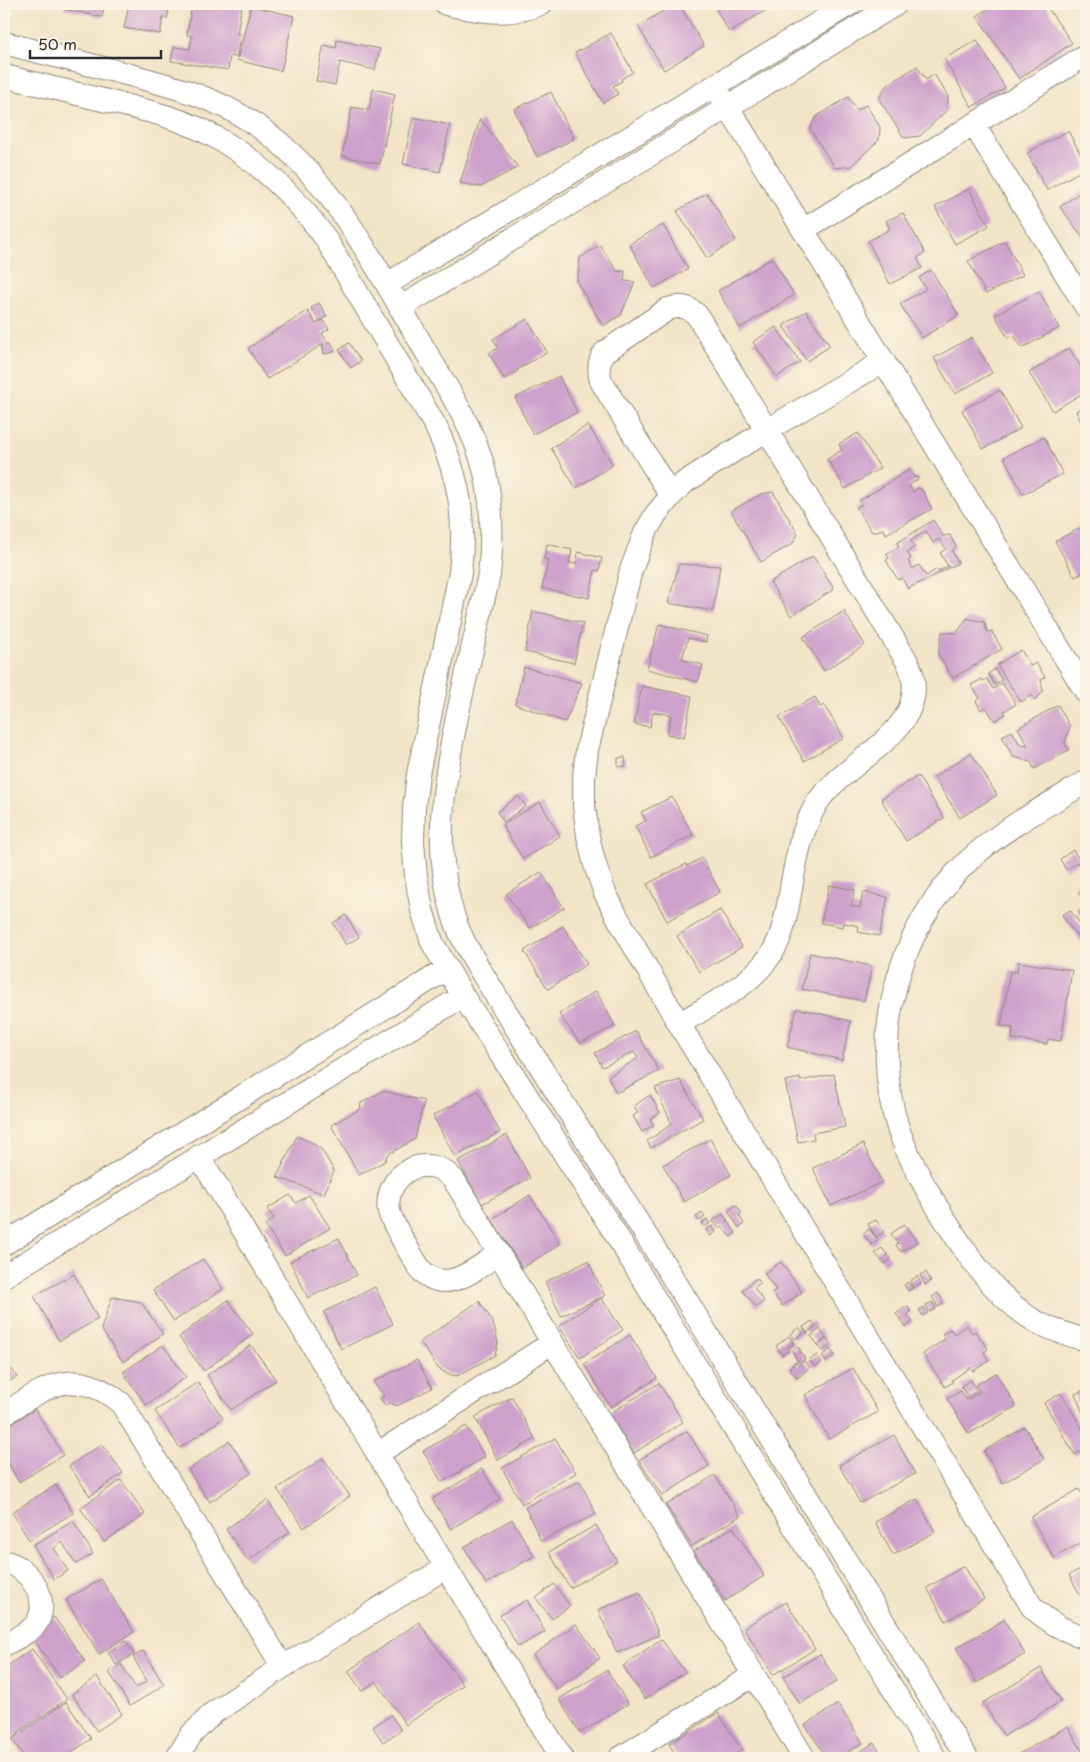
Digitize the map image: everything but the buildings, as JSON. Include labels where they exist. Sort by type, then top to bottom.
[{"type":"street","points":[[446,4],[478,11],[498,12],[518,10],[541,4]]},
{"type":"street","points":[[387,284],[850,4]]},
{"type":"street","points":[[400,308],[896,4]]},
{"type":"street","points":[[4,43],[179,88],[209,99],[259,127],[306,168],[324,189],[387,284],[451,395],[474,438],[483,465],[489,492],[492,520],[492,549],[489,575],[450,749],[444,788],[441,823],[443,858],[448,892],[457,926],[472,957],[681,1291],[967,1758]]},
{"type":"street","points":[[803,230],[1086,55]]},
{"type":"street","points":[[119,104],[127,74]]},
{"type":"street","points":[[4,76],[162,114],[215,136],[262,168],[306,212],[326,239],[436,427],[449,454],[458,483],[464,543],[460,573],[418,774],[414,808],[416,876],[422,910],[432,942],[463,996],[614,1230],[935,1758]]},
{"type":"street","points":[[714,86],[1086,692]]},
{"type":"street","points":[[974,125],[1086,307]]},
{"type":"street","points":[[670,496],[601,381],[599,366],[600,358],[605,352],[668,309],[675,306],[684,306],[691,309],[697,315],[909,665],[912,680],[912,696],[908,711],[901,725],[890,737],[831,786],[809,817],[802,834],[780,939],[769,959],[754,976],[679,1024]]},
{"type":"street","points":[[884,361],[767,430],[685,482],[670,496],[656,514],[645,533],[631,570],[587,750],[584,776],[584,806],[588,836],[592,855],[605,893],[618,920],[1032,1607],[1045,1619],[1060,1628],[1086,1637]]},
{"type":"street","points":[[426,411],[451,395]]},
{"type":"street","points":[[1086,782],[990,842],[966,863],[943,889],[924,917],[912,940],[897,980],[890,1014],[887,1053],[890,1092],[899,1130],[917,1170],[954,1235],[995,1288],[1014,1306],[1028,1316],[1060,1332],[1086,1340]]},
{"type":"street","points":[[4,1244],[447,969]]},
{"type":"street","points":[[4,1276],[463,996]]},
{"type":"street","points":[[563,1152],[585,1138]]},
{"type":"street","points":[[199,1156],[327,1367],[445,1568],[562,1758]]},
{"type":"street","points":[[499,1254],[455,1280],[439,1281],[425,1275],[390,1214],[388,1203],[390,1191],[395,1181],[403,1173],[413,1168],[430,1166],[446,1172],[454,1180],[499,1254],[552,1342],[754,1675],[804,1758]]},
{"type":"street","points":[[377,1454],[552,1342]]},
{"type":"street","points":[[4,1414],[42,1390],[54,1384],[67,1382],[95,1386],[121,1403],[283,1667]]},
{"type":"street","points":[[4,1562],[20,1568],[30,1576],[41,1598],[42,1607],[37,1622],[32,1629],[4,1645]]},
{"type":"street","points":[[177,1758],[191,1735],[213,1713],[283,1667],[445,1568]]},
{"type":"street","points":[[620,1758],[754,1675]]},
{"type":"street","points":[[923,1739],[948,1727]]}]
